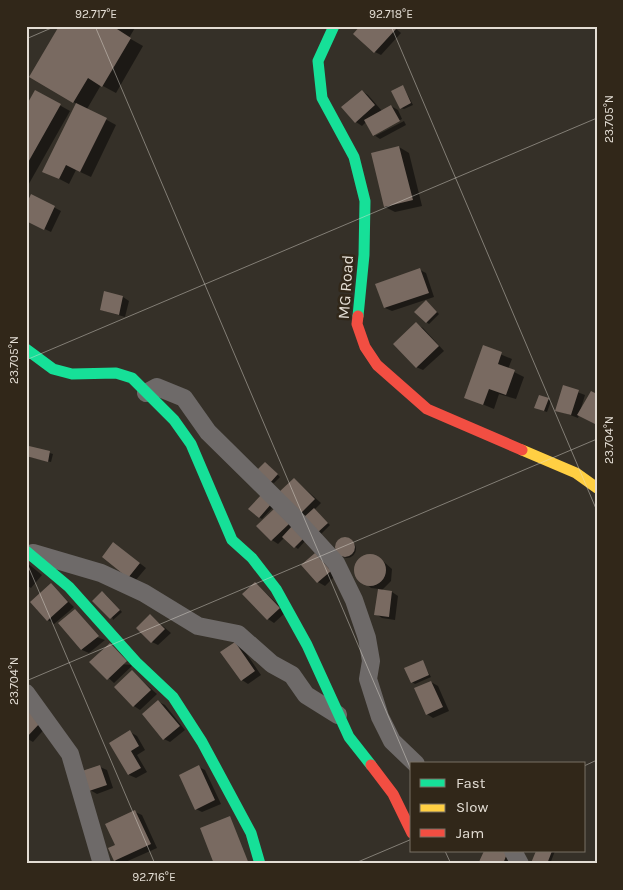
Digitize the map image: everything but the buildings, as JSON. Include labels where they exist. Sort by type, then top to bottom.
[{"type":"street","name":"MG Road","points":[[334,26],[318,61],[322,98],[354,158],[366,201],[364,254],[357,324],[365,348],[377,365],[427,409],[576,474],[597,488]]},
{"type":"street","points":[[26,349],[53,370],[72,374],[116,373],[132,378],[174,420],[192,444],[232,540],[252,558],[276,589],[307,645],[357,751],[384,782],[406,815],[410,827]]},
{"type":"street","points":[[146,393],[157,387],[184,398],[208,432],[293,516],[336,563],[354,600],[367,638],[371,661],[368,679],[380,717],[392,741],[414,762]]},
{"type":"street","points":[[27,551],[101,573],[144,593],[198,626],[238,634],[272,664],[292,674],[306,695],[338,714]]},
{"type":"street","points":[[27,551],[69,587],[136,662],[173,697],[202,742],[247,825],[260,864]]},
{"type":"street","points":[[26,692],[70,754],[102,864]]},
{"type":"street","points":[[514,852],[520,864]]},
{"type":"traffic: fast","points":[[334,26],[318,61],[322,98],[354,157],[365,201],[364,255],[358,316]]},
{"type":"traffic: fast","points":[[26,349],[53,369],[72,374],[116,373],[132,378],[174,420],[191,444],[232,540],[252,558],[276,589],[307,645],[349,737],[371,765]]},
{"type":"traffic: fast","points":[[26,551],[69,587],[136,662],[173,697],[202,742],[251,833],[260,864]]},
{"type":"traffic: slow","points":[[522,450],[576,473],[597,488]]},
{"type":"traffic: jam","points":[[358,316],[357,324],[365,347],[377,365],[427,409],[522,450]]},
{"type":"traffic: jam","points":[[371,765],[393,794],[410,829]]}]
